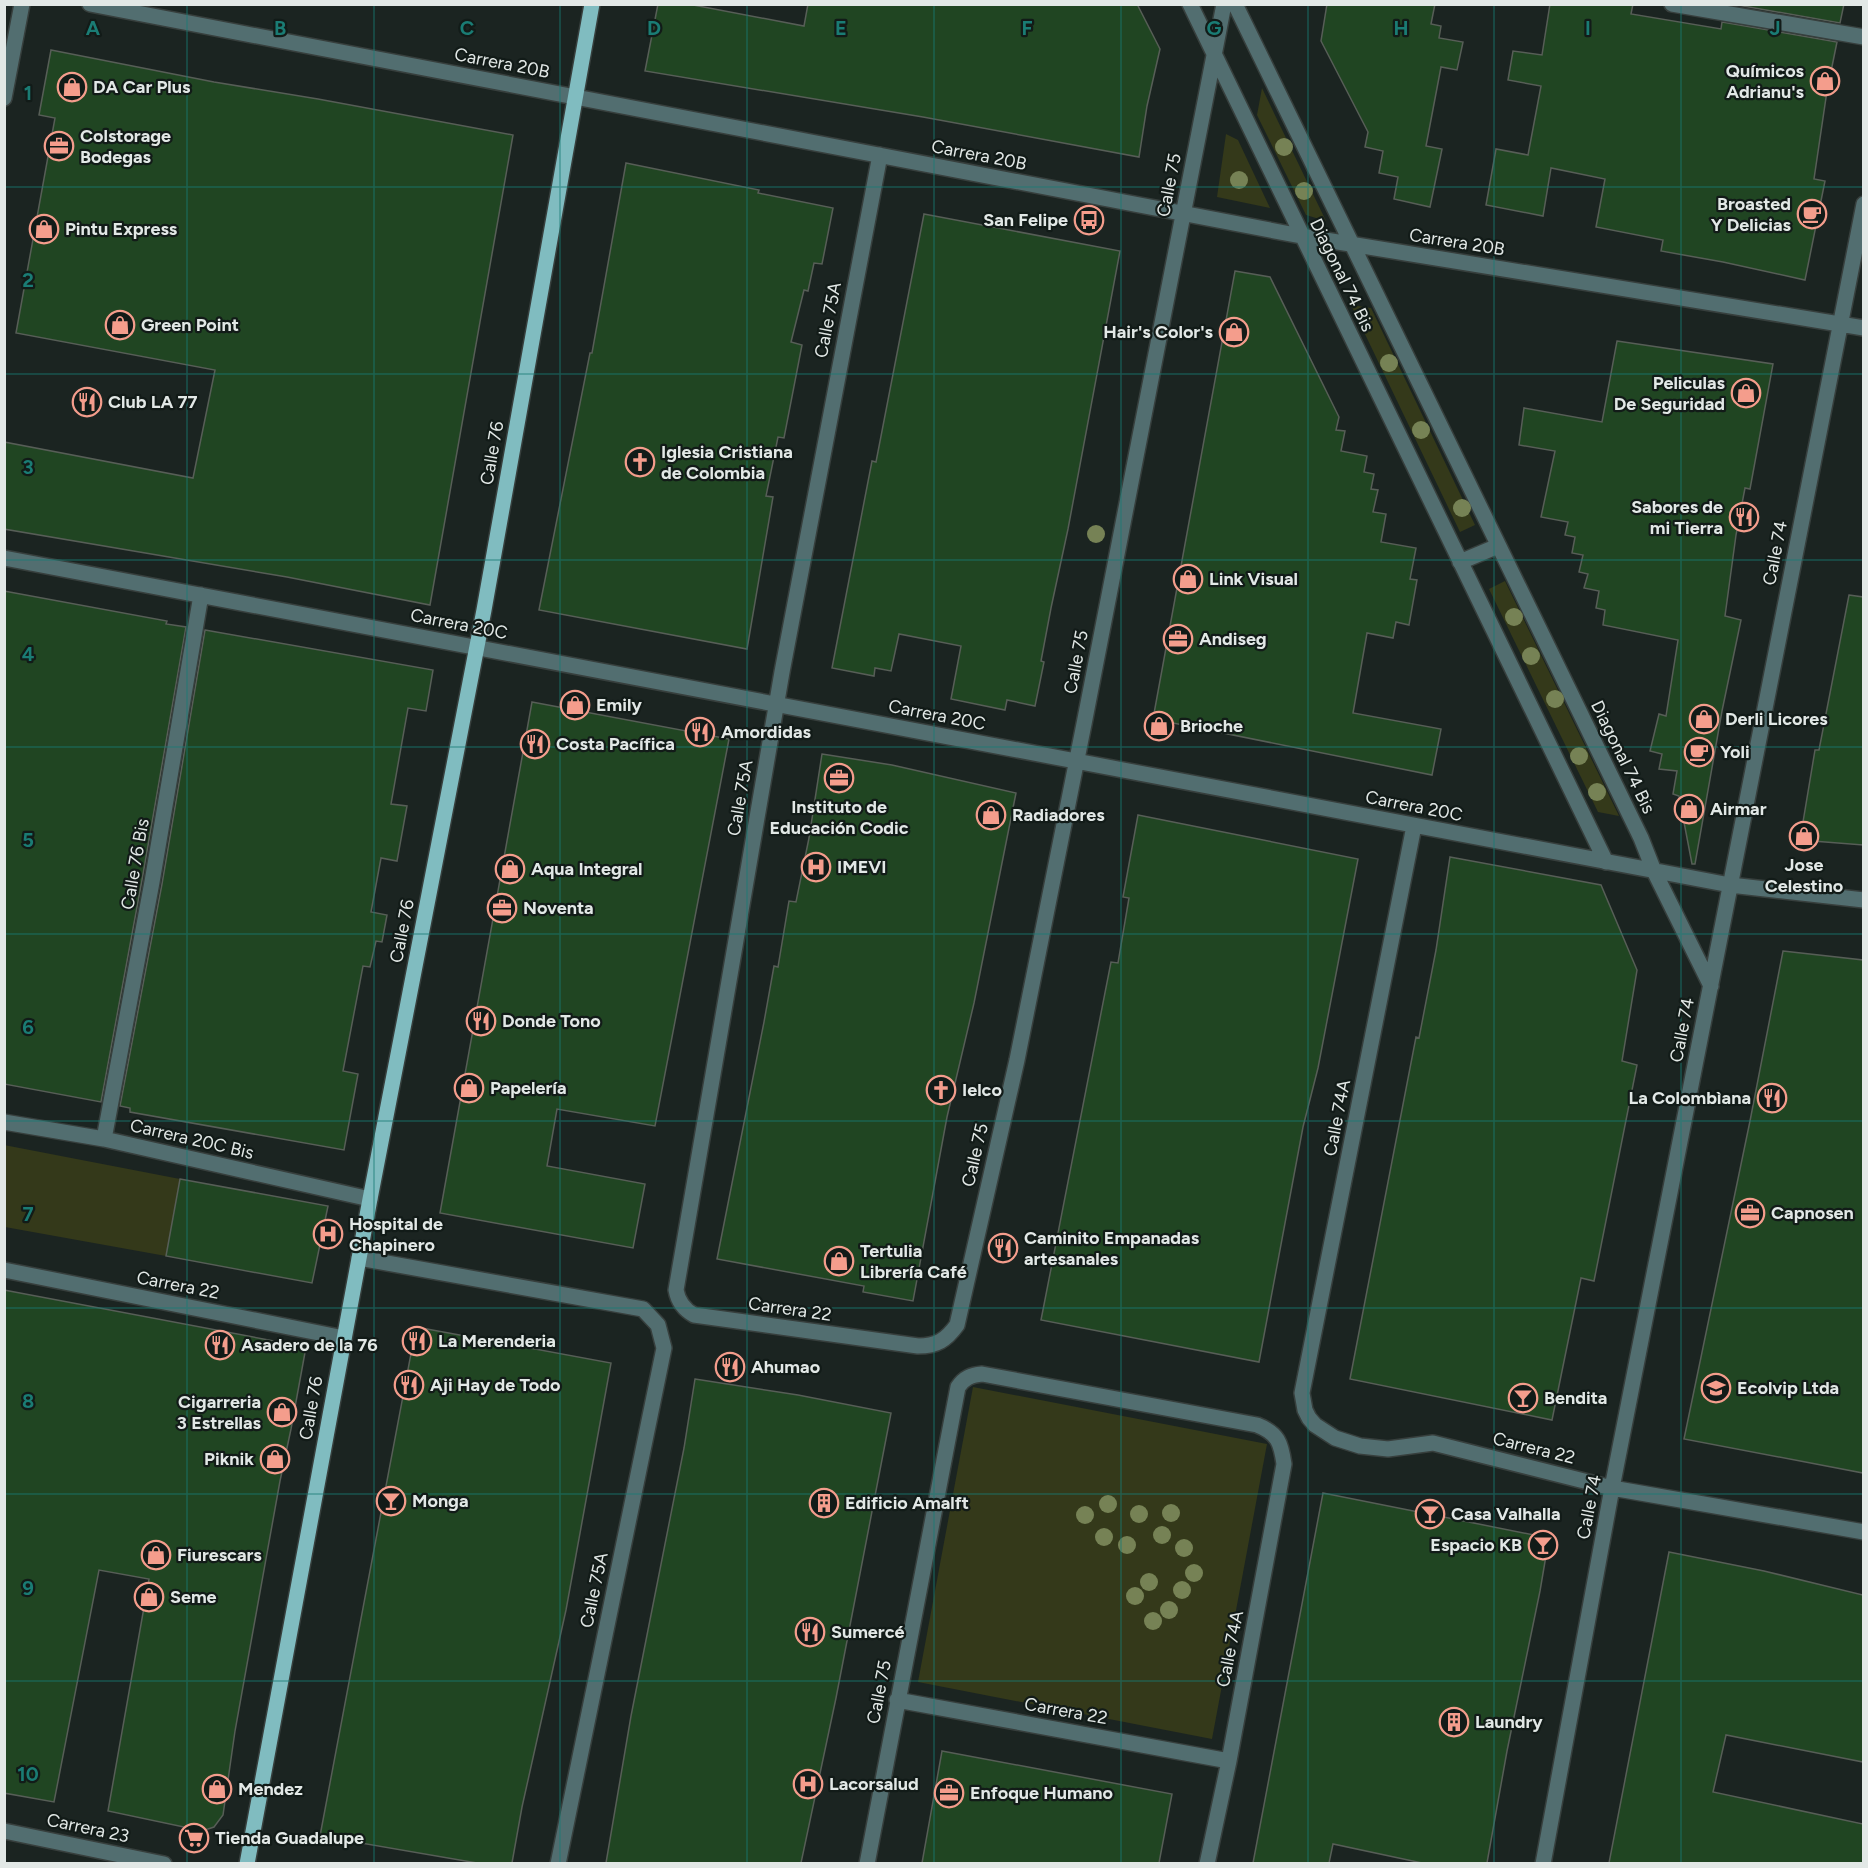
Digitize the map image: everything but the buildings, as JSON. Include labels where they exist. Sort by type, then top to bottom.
[{"type":"main road","name":"Calle 76","points":[[247,1863],[370,1198],[477,648],[592,4]]},
{"type":"street","points":[[4,98],[22,4]]},
{"type":"street","name":"Carrera 20B","points":[[90,4],[1301,236],[1863,328]]},
{"type":"street","name":"Diagonal 74 Bis","points":[[1190,4],[1606,862]]},
{"type":"street","name":"Calle 75","points":[[957,1325],[1017,1060],[1224,4]]},
{"type":"street","name":"Diagonal 74 Bis","points":[[1235,4],[1711,986]]},
{"type":"street","points":[[1672,4],[1863,37]]},
{"type":"street","name":"Calle 75A","points":[[683,1306],[676,1290],[776,704],[880,155]]},
{"type":"street","name":"Calle 74","points":[[1543,1863],[1612,1488],[1863,204]]},
{"type":"street","points":[[1460,562],[1498,546]]},
{"type":"street","name":"Carrera 20C","points":[[4,558],[1730,885],[1863,900]]},
{"type":"street","name":"Calle 76 Bis","points":[[104,1139],[153,882],[201,596]]},
{"type":"street","name":"Calle 74A","points":[[1309,1418],[1302,1393],[1414,825]]},
{"type":"street","name":"Carrera 20C Bis","points":[[4,1122],[104,1139],[370,1198]]},
{"type":"street","name":"Calle 75A","points":[[359,1258],[644,1310],[658,1325],[664,1348],[558,1863]]},
{"type":"street","name":"Carrera 22","points":[[4,1270],[344,1338]]},
{"type":"street","name":"Carrera 22","points":[[683,1306],[694,1315],[918,1346],[930,1346],[941,1342],[957,1325]]},
{"type":"street","name":"Calle 75","points":[[867,1863],[958,1387],[972,1375],[990,1375]]},
{"type":"street","name":"Calle 74A","points":[[990,1375],[1257,1425],[1274,1434],[1282,1449],[1284,1464],[1229,1761],[1207,1863]]},
{"type":"street","name":"Carrera 22","points":[[1309,1418],[1322,1431],[1359,1446],[1388,1449],[1433,1443],[1612,1488],[1863,1532]]},
{"type":"street","name":"Carrera 22","points":[[897,1700],[1229,1761]]},
{"type":"street","name":"Carrera 23","points":[[4,1831],[164,1863]]},
{"type":"green space","points":[[1262,88],[1326,221],[1306,215],[1257,115]]},
{"type":"green space","points":[[1226,134],[1238,140],[1270,208],[1217,197]]},
{"type":"green space","points":[[1351,305],[1371,308],[1475,525],[1460,532]]},
{"type":"green space","points":[[1505,581],[1619,816],[1598,812],[1489,589]]},
{"type":"green space","points":[[4,1145],[180,1179],[166,1256],[5,1227]]},
{"type":"green space","points":[[973,1387],[1267,1444],[1212,1739],[918,1682]]},
{"type":"place","name":"Químicos Adrianu's","points":[[1825,81]]},
{"type":"place","name":"DA Car Plus","points":[[72,87]]},
{"type":"place","name":"Colstorage Bodegas","points":[[59,146]]},
{"type":"place","name":"Broasted Y Delicias","points":[[1812,214]]},
{"type":"place","name":"San Felipe","points":[[1089,220]]},
{"type":"place","name":"Pintu Express","points":[[44,229]]},
{"type":"place","name":"Green Point","points":[[120,325]]},
{"type":"place","name":"Hair's Color's","points":[[1234,332]]},
{"type":"place","name":"Peliculas De Seguridad","points":[[1746,393]]},
{"type":"place","name":"Club LA 77","points":[[87,402]]},
{"type":"place","name":"Iglesia Cristiana de Colombia","points":[[640,462]]},
{"type":"place","name":"Sabores de mi Tierra","points":[[1744,517]]},
{"type":"place","name":"Link Visual","points":[[1188,579]]},
{"type":"place","name":"Andiseg","points":[[1178,639]]},
{"type":"place","name":"Emily","points":[[575,705]]},
{"type":"place","name":"Derli Licores","points":[[1704,719]]},
{"type":"place","name":"Brioche","points":[[1159,726]]},
{"type":"place","name":"Amordidas","points":[[700,732]]},
{"type":"place","name":"Costa Pacífica","points":[[535,744]]},
{"type":"place","name":"Yoli","points":[[1699,752]]},
{"type":"place","name":"Instituto de Educación Codic","points":[[839,778]]},
{"type":"place","name":"Airmar","points":[[1689,809]]},
{"type":"place","name":"Radiadores","points":[[991,815]]},
{"type":"place","name":"Jose Celestino","points":[[1804,836]]},
{"type":"place","name":"IMEVI","points":[[816,867]]},
{"type":"place","name":"Aqua Integral","points":[[510,869]]},
{"type":"place","name":"Noventa","points":[[502,908]]},
{"type":"place","name":"Donde Tono","points":[[481,1021]]},
{"type":"place","name":"Papelería","points":[[469,1088]]},
{"type":"place","name":"Ielco","points":[[941,1090]]},
{"type":"place","name":"La Colombìana","points":[[1772,1098]]},
{"type":"place","name":"Capnosen","points":[[1750,1213]]},
{"type":"place","name":"Hospital de Chapinero","points":[[328,1234]]},
{"type":"place","name":"Caminito Empanadas artesanales","points":[[1003,1248]]},
{"type":"place","name":"Tertulia Librería Café","points":[[839,1261]]},
{"type":"place","name":"La Merenderia","points":[[417,1341]]},
{"type":"place","name":"Asadero de la 76","points":[[220,1345]]},
{"type":"place","name":"Ahumao","points":[[730,1367]]},
{"type":"place","name":"Aji Hay de Todo","points":[[409,1385]]},
{"type":"place","name":"Ecolvip Ltda","points":[[1716,1388]]},
{"type":"place","name":"Bendita","points":[[1523,1398]]},
{"type":"place","name":"Cigarreria 3 Estrellas","points":[[282,1412]]},
{"type":"place","name":"Piknik","points":[[275,1459]]},
{"type":"place","name":"Monga","points":[[391,1501]]},
{"type":"place","name":"Edificio Amalft","points":[[824,1503]]},
{"type":"place","name":"Casa Valhalla","points":[[1430,1514]]},
{"type":"place","name":"Espacio KB","points":[[1543,1545]]},
{"type":"place","name":"Fiurescars","points":[[156,1555]]},
{"type":"place","name":"Seme","points":[[149,1597]]},
{"type":"place","name":"Sumercé","points":[[810,1632]]},
{"type":"place","name":"Laundry","points":[[1454,1722]]},
{"type":"place","name":"Lacorsalud","points":[[808,1784]]},
{"type":"place","name":"Mendez","points":[[217,1789]]},
{"type":"place","name":"Enfoque Humano","points":[[949,1793]]},
{"type":"place","name":"Tienda Guadalupe","points":[[194,1838]]}]
